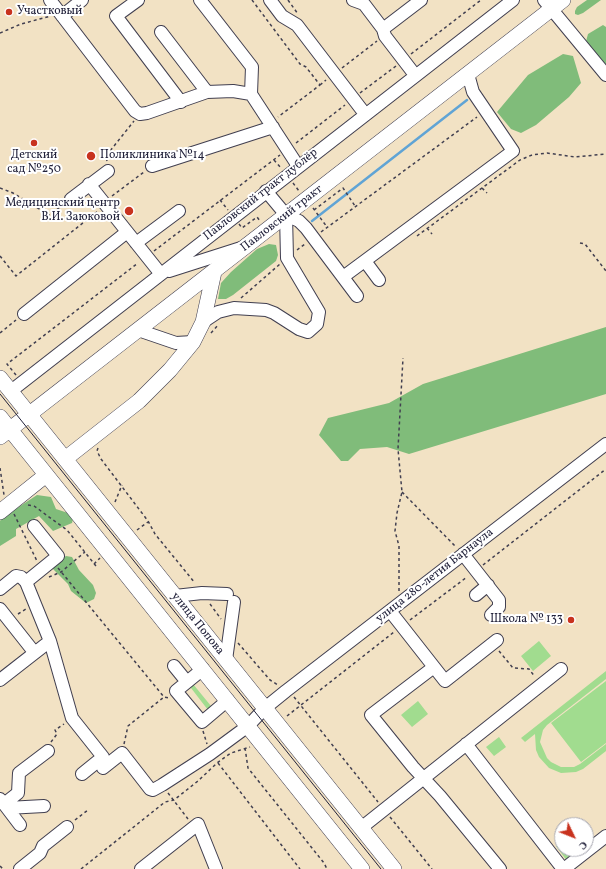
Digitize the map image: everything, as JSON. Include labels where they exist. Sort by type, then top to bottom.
[{"type":"main road","name":"Павловский тракт","points":[[5,433],[468,74],[547,5],[563,0]]},
{"type":"main road","points":[[65,459],[139,401],[170,370],[193,342],[203,322],[214,272]]},
{"type":"main road","name":"улица Попова","points":[[0,378],[16,387],[29,414],[394,869]]},
{"type":"main road","name":"улица Попова","points":[[0,417],[5,433],[46,475],[228,700],[362,869]]},
{"type":"main road","points":[[6,508],[46,475]]},
{"type":"main road","points":[[173,632],[192,617]]},
{"type":"street","points":[[50,0],[135,111],[140,114],[148,113],[207,92],[233,91],[251,94]]},
{"type":"street","points":[[61,15],[82,0]]},
{"type":"street","points":[[138,0],[116,16],[181,102]]},
{"type":"street","points":[[200,0],[252,67],[251,94],[298,166]]},
{"type":"street","points":[[270,0],[282,16],[297,25],[365,114]]},
{"type":"street","points":[[353,0],[364,4],[415,75]]},
{"type":"street","points":[[384,32],[421,0]]},
{"type":"street","name":"Павловский тракт дублёр","points":[[16,387],[160,273],[513,0]]},
{"type":"street","points":[[547,5],[606,75]]},
{"type":"street","points":[[161,32],[207,92]]},
{"type":"street","points":[[343,278],[513,151],[474,92],[468,74]]},
{"type":"street","points":[[152,166],[271,125]]},
{"type":"street","points":[[71,199],[108,171]]},
{"type":"street","points":[[90,184],[160,273],[247,246]]},
{"type":"street","points":[[266,191],[286,215],[299,221],[314,238],[357,296]]},
{"type":"street","points":[[136,243],[179,211]]},
{"type":"street","points":[[203,322],[218,312],[234,308],[274,312],[299,329],[308,332],[317,324],[320,312],[287,258],[286,215]]},
{"type":"street","points":[[24,314],[128,232]]},
{"type":"street","points":[[365,261],[379,280]]},
{"type":"street","points":[[138,330],[176,343],[193,342]]},
{"type":"street","name":"улица 280-летия Барнаула","points":[[122,754],[153,790],[214,758],[265,708],[606,444]]},
{"type":"street","points":[[26,582],[43,575],[52,561],[58,556],[34,526]]},
{"type":"street","points":[[463,554],[499,600],[499,606],[491,615]]},
{"type":"street","points":[[0,589],[16,576],[21,577],[26,582],[50,641],[72,718],[103,758],[82,774]]},
{"type":"street","points":[[476,595],[488,585]]},
{"type":"street","points":[[175,596],[202,593],[230,598],[231,632],[226,660]]},
{"type":"street","points":[[394,608],[401,626],[445,681],[495,642]]},
{"type":"street","points":[[0,609],[34,652]]},
{"type":"street","points":[[0,680],[50,641]]},
{"type":"street","points":[[174,666],[187,682]]},
{"type":"street","points":[[434,667],[371,715],[500,869]]},
{"type":"street","points":[[203,669],[176,691],[202,722],[228,700]]},
{"type":"street","points":[[361,828],[540,684],[561,670]]},
{"type":"street","points":[[466,744],[563,869],[606,836]]},
{"type":"street","points":[[4,804],[18,793],[19,773],[48,751]]},
{"type":"street","points":[[103,768],[122,754]]},
{"type":"street","points":[[4,804],[44,806]]},
{"type":"street","points":[[4,804],[20,825]]},
{"type":"street","points":[[141,869],[198,824],[216,869]]},
{"type":"street","points":[[20,869],[40,853],[43,846],[67,827]]},
{"type":"path","points":[[252,0],[300,64],[306,67],[320,85]]},
{"type":"path","points":[[16,387],[7,364],[481,0]]},
{"type":"path","points":[[0,33],[21,24],[61,15]]},
{"type":"path","points":[[271,125],[384,32]]},
{"type":"path","points":[[108,171],[106,156],[140,114]]},
{"type":"path","points":[[234,308],[240,299],[287,258],[479,114]]},
{"type":"path","points":[[415,237],[520,160],[532,155],[547,153],[575,157],[606,154]]},
{"type":"path","points":[[0,256],[16,276],[152,166]]},
{"type":"path","points":[[0,188],[13,193],[49,215],[71,199]]},
{"type":"path","points":[[314,210],[343,188],[356,206]]},
{"type":"path","points":[[482,188],[487,193]]},
{"type":"path","points":[[220,200],[228,210]]},
{"type":"path","points":[[238,223],[242,228],[256,217]]},
{"type":"path","points":[[427,228],[432,234]]},
{"type":"path","points":[[580,243],[584,244],[606,271]]},
{"type":"path","points":[[0,333],[24,314]]},
{"type":"path","points":[[394,608],[399,546],[395,531],[396,513],[402,492],[398,449],[403,358]]},
{"type":"path","points":[[101,459],[148,522],[155,534],[231,632],[270,680],[281,687]]},
{"type":"path","points":[[0,468],[6,508],[43,575],[61,572],[85,552]]},
{"type":"path","points":[[300,705],[606,469]]},
{"type":"path","points":[[402,492],[463,554]]},
{"type":"path","points":[[25,505],[34,506],[67,530],[96,566]]},
{"type":"path","points":[[134,533],[148,522]]},
{"type":"path","points":[[52,561],[164,697],[128,726],[122,754]]},
{"type":"path","points":[[9,620],[35,603]]},
{"type":"path","points":[[495,642],[512,668],[529,669],[540,684]]},
{"type":"path","points":[[294,697],[432,869]]},
{"type":"path","points":[[48,751],[49,745],[57,734],[55,730],[72,718]]},
{"type":"path","points":[[202,722],[214,758],[300,869]]},
{"type":"path","points":[[81,869],[165,802],[174,800],[198,781],[214,758],[244,748],[248,768],[324,863],[327,869]]},
{"type":"path","points":[[174,800],[194,827]]},
{"type":"path","points":[[67,827],[88,810]]},
{"type":"path","points":[[0,866],[3,869]]},
{"type":"green space","points":[[587,0],[601,0],[583,13],[578,15],[575,14],[577,7]]},
{"type":"green space","points":[[603,25],[606,27],[606,78],[585,45],[588,34]]},
{"type":"green space","points":[[563,54],[573,56],[581,83],[569,97],[536,125],[521,133],[511,129],[497,112],[528,75]]},
{"type":"green space","points":[[269,244],[276,245],[278,255],[276,261],[233,295],[226,299],[218,299],[221,283],[231,272],[257,249]]},
{"type":"green space","points":[[606,327],[606,394],[409,454],[387,447],[360,449],[348,461],[341,461],[319,435],[328,418],[389,403],[423,384]]},
{"type":"green space","points":[[37,495],[51,497],[56,509],[68,513],[73,519],[72,523],[53,531],[39,516],[16,529],[16,536],[0,546],[0,521],[2,518]]},
{"type":"green space","points":[[66,556],[72,557],[79,570],[93,585],[96,593],[94,599],[86,603],[71,591],[68,584],[53,569],[54,565]]},
{"type":"green space","points":[[539,641],[551,656],[533,671],[521,656]]},
{"type":"green space","points":[[606,671],[606,679],[547,725],[543,730],[540,742],[547,758],[551,762],[561,767],[574,767],[580,764],[606,744],[606,751],[583,769],[576,772],[561,773],[549,768],[539,757],[536,750],[535,734],[525,742],[521,738]]},
{"type":"green space","points":[[606,681],[606,743],[581,762],[551,723]]},
{"type":"green space","points":[[193,684],[211,706],[208,710],[191,688]]},
{"type":"green space","points":[[418,701],[428,714],[412,727],[401,715]]},
{"type":"green space","points":[[499,737],[506,747],[494,756],[486,747]]},
{"type":"green space","points":[[564,857],[572,857],[567,861]]},
{"type":"waterway","points":[[312,221],[467,100]]},
{"type":"tram line","points":[[0,394],[381,869]]},
{"type":"place","name":"Участковый","points":[[9,12]]},
{"type":"place","name":"Детский сад №250","points":[[34,143]]},
{"type":"place","name":"Поликлиника №14","points":[[91,156]]},
{"type":"place","name":"Медицинский центр В.И. Заюковой","points":[[129,211]]},
{"type":"place","name":"Школа № 133","points":[[571,620]]}]
